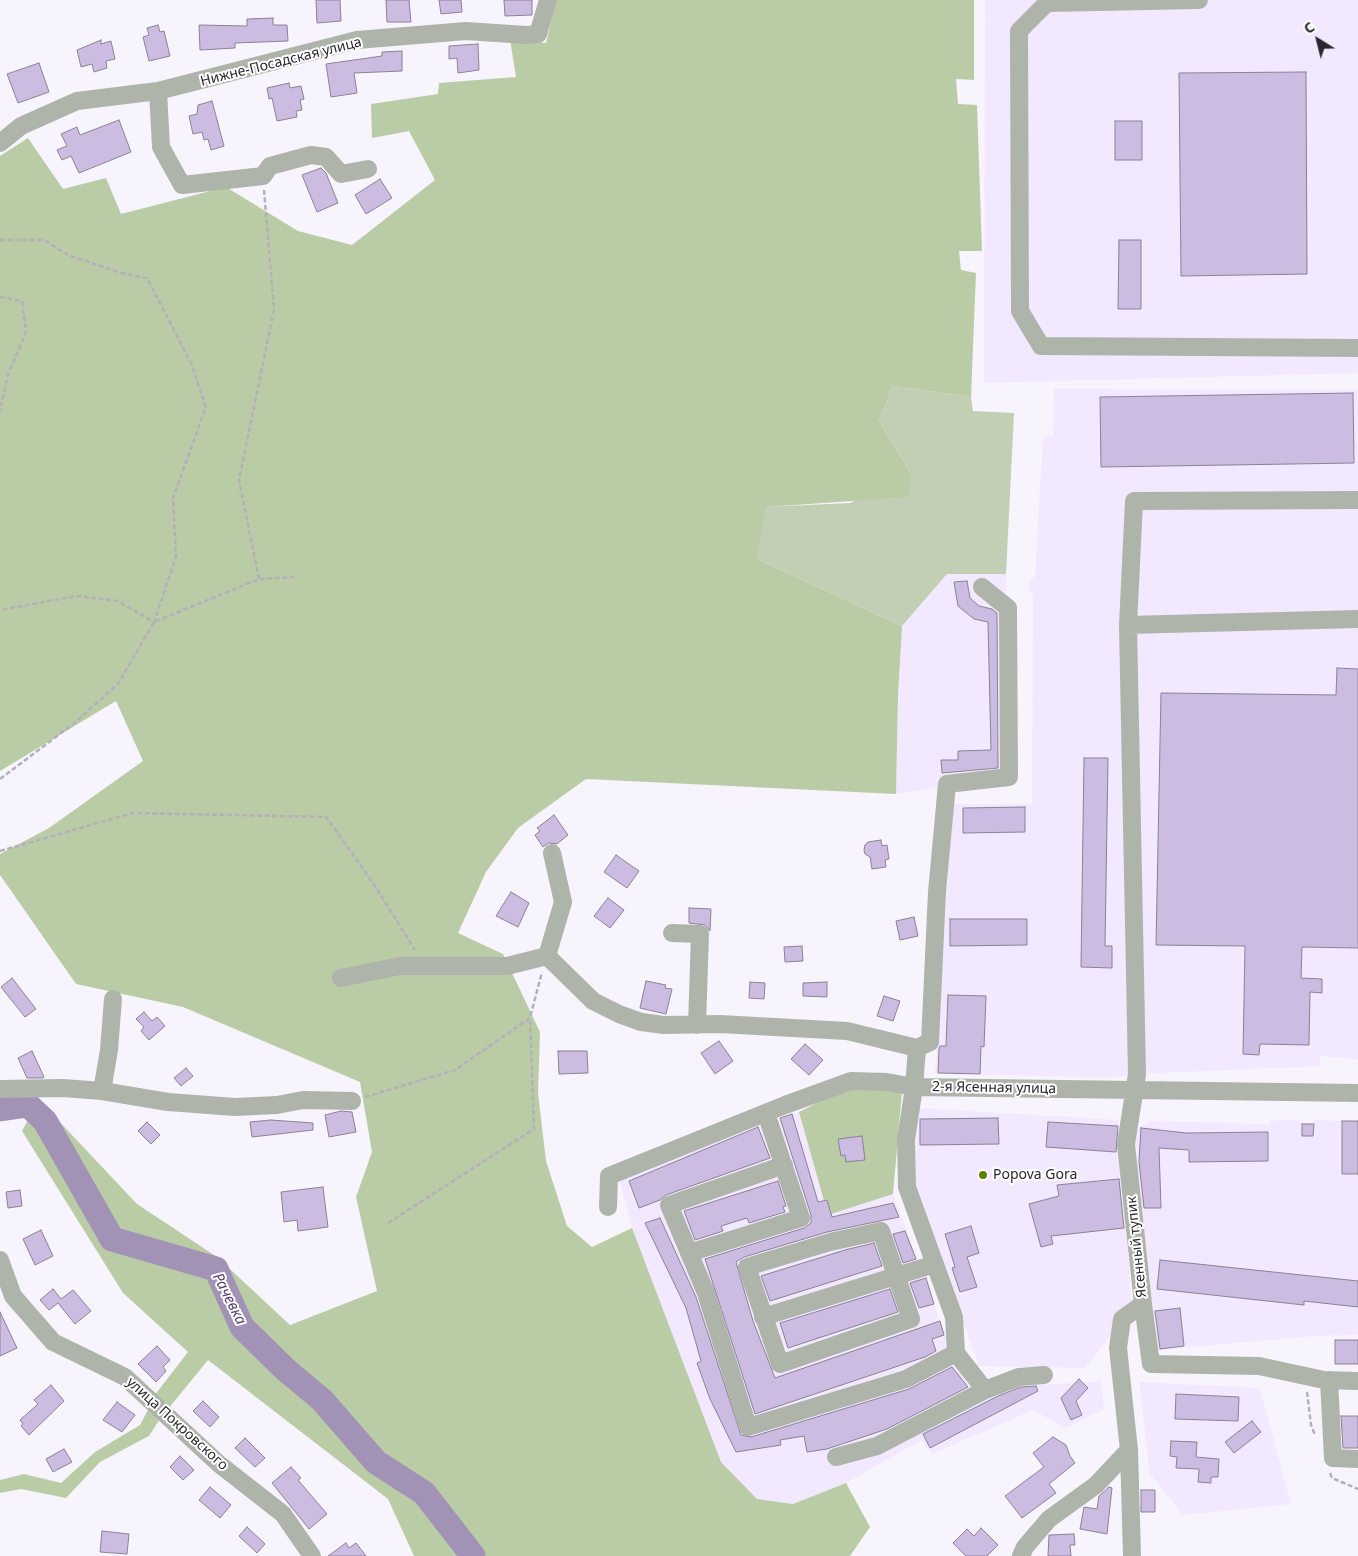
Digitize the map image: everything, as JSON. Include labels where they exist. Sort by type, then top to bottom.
[{"type":"street","name":"Нижне-Посадская улица","points":[[0,142],[21,126],[77,101],[158,91],[357,40],[466,31],[538,34],[548,0]]},
{"type":"street","points":[[1199,0],[1047,3],[1020,31],[1020,311],[1041,346],[1358,348]]},
{"type":"street","points":[[158,91],[161,147],[182,185],[262,176],[270,166],[311,155],[326,157],[341,174],[368,169]]},
{"type":"street","name":"Ясенный тупик","points":[[1132,1556],[1129,1450],[1118,1348],[1122,1319],[1143,1304],[1126,1144],[1136,1090],[1137,1064],[1128,625],[1134,500],[1358,500]]},
{"type":"street","points":[[547,956],[593,1001],[641,1022],[664,1025],[720,1024],[847,1031],[917,1048],[930,1042],[936,892],[947,784],[1009,777],[1008,608],[982,587]]},
{"type":"street","points":[[1128,625],[1358,619]]},
{"type":"street","points":[[547,956],[563,902],[552,854]]},
{"type":"street","points":[[672,933],[700,934],[697,1025]]},
{"type":"street","points":[[341,978],[400,966],[507,966],[547,956]]},
{"type":"street","points":[[102,1092],[109,1050],[113,999]]},
{"type":"street","name":"2-я Ясенная улица","points":[[917,1048],[914,1087],[1358,1093]]},
{"type":"street","points":[[608,1207],[609,1176],[766,1113],[851,1081],[888,1082],[914,1087],[906,1140],[907,1187],[954,1317],[956,1353],[985,1390]]},
{"type":"street","points":[[0,1089],[63,1088],[168,1102],[235,1107],[278,1105],[303,1100],[352,1101]]},
{"type":"street","points":[[689,1253],[802,1218],[766,1113]]},
{"type":"street","points":[[784,1165],[668,1206],[706,1293],[748,1427],[906,1379],[956,1353]]},
{"type":"street","points":[[881,1231],[911,1319],[780,1364],[763,1317],[747,1267],[830,1242],[881,1231]]},
{"type":"street","name":"улица Покровского","points":[[0,1260],[6,1299],[53,1342],[126,1377],[219,1464],[283,1514],[312,1556]]},
{"type":"street","points":[[763,1317],[935,1264]]},
{"type":"street","points":[[1143,1304],[1151,1364],[1259,1366],[1328,1380],[1358,1381]]},
{"type":"street","points":[[836,1457],[877,1446],[985,1390],[1019,1378],[1044,1375]]},
{"type":"street","points":[[1328,1380],[1333,1458],[1358,1459]]},
{"type":"street","points":[[1020,1556],[1025,1547],[1049,1519],[1096,1485],[1129,1450]]},
{"type":"path","points":[[259,579],[239,480],[274,310],[262,176]]},
{"type":"path","points":[[0,240],[13,238],[44,240],[68,255],[121,273],[146,278],[191,363],[206,407],[173,498],[176,557],[154,622],[118,684],[73,724],[0,779]]},
{"type":"path","points":[[0,297],[22,301],[26,332],[8,375],[0,411]]},
{"type":"path","points":[[154,622],[259,579],[296,577]]},
{"type":"path","points":[[0,610],[76,596],[118,600],[154,622]]},
{"type":"path","points":[[0,851],[133,813],[326,817],[373,883],[426,966]]},
{"type":"path","points":[[388,1223],[534,1129],[530,1018],[547,956]]},
{"type":"path","points":[[352,1101],[455,1070],[530,1018]]},
{"type":"shaded area","points":[[985,0],[1358,0],[1358,373],[984,383]]},
{"type":"shaded area","points":[[1054,389],[1358,390],[1358,1059],[1320,1056],[1320,1066],[1137,1074],[1107,1078],[935,1073],[953,804],[1032,804],[1033,596],[1029,591],[1028,583],[1035,576],[1043,437],[1053,436]]},
{"type":"shaded area","points":[[947,574],[1006,574],[1010,777],[896,794],[902,626]]},
{"type":"shaded area","points":[[919,1108],[1118,1120],[1132,1309],[1085,1368],[979,1366],[914,1185]]},
{"type":"shaded area","points":[[799,1112],[828,1215],[893,1194],[947,1339],[970,1390],[1101,1381],[1104,1409],[1066,1428],[1033,1410],[932,1454],[921,1440],[846,1483],[793,1504],[757,1499],[721,1462],[632,1228],[619,1178]]},
{"type":"shaded area","points":[[1300,1119],[1302,1123],[1311,1123],[1314,1120],[1358,1121],[1358,1335],[1314,1336],[1157,1350],[1138,1209],[1136,1129],[1150,1121],[1269,1124],[1270,1121]]},
{"type":"shaded area","points":[[1139,1382],[1260,1388],[1291,1504],[1183,1515],[1150,1474]]},
{"type":"green space","points":[[556,0],[974,0],[974,80],[956,79],[958,104],[977,105],[982,251],[959,251],[961,270],[976,273],[971,397],[893,386],[879,421],[911,474],[909,497],[766,507],[757,559],[902,626],[896,794],[586,779],[518,828],[486,872],[458,933],[503,954],[540,1032],[538,1093],[546,1161],[567,1226],[592,1247],[632,1228],[721,1462],[757,1499],[793,1504],[846,1483],[870,1527],[850,1556],[414,1556],[388,1499],[208,1360],[168,1409],[154,1396],[188,1352],[123,1293],[22,1131],[39,1100],[137,1204],[217,1257],[290,1325],[377,1291],[356,1197],[372,1152],[360,1082],[183,1007],[76,984],[0,875],[0,854],[49,828],[143,761],[116,701],[0,771],[0,156],[28,138],[63,189],[106,178],[121,214],[226,187],[298,231],[352,245],[435,180],[409,131],[372,138],[371,104],[438,94],[439,83],[516,77],[510,39],[546,43]]},
{"type":"green space","points":[[893,386],[971,397],[973,411],[1014,413],[1006,574],[947,574],[902,626],[757,559],[765,507],[850,503],[911,474],[879,421]]},
{"type":"green space","points":[[851,1086],[902,1092],[893,1194],[828,1215],[799,1112]]},
{"type":"green space","points":[[149,1408],[161,1417],[149,1436],[100,1462],[66,1498],[21,1489],[0,1493],[0,1480],[24,1474],[61,1483],[95,1452],[140,1425]]},
{"type":"building","points":[[316,0],[340,0],[341,21],[317,23]]},
{"type":"building","points":[[386,0],[409,0],[411,22],[387,22]]},
{"type":"building","points":[[439,0],[461,0],[462,12],[441,14]]},
{"type":"building","points":[[504,0],[532,0],[532,15],[505,16]]},
{"type":"building","points":[[273,18],[273,25],[287,25],[288,41],[235,43],[235,48],[200,50],[199,25],[247,26],[247,19]]},
{"type":"building","points":[[158,25],[160,32],[164,31],[170,56],[149,61],[143,37],[149,35],[147,28]]},
{"type":"building","points":[[101,40],[101,44],[111,41],[115,59],[106,61],[107,68],[94,72],[92,64],[81,67],[77,50]]},
{"type":"building","points":[[478,44],[479,70],[458,73],[457,58],[449,59],[449,46]]},
{"type":"building","points":[[402,51],[402,71],[354,73],[357,93],[331,97],[326,64],[382,56],[382,52]]},
{"type":"building","points":[[39,63],[49,92],[18,103],[7,74]]},
{"type":"building","points":[[1306,72],[1307,274],[1181,276],[1179,73]]},
{"type":"building","points":[[289,83],[290,88],[301,86],[304,99],[300,100],[302,110],[296,111],[297,117],[277,121],[272,98],[269,99],[267,88]]},
{"type":"building","points":[[212,101],[224,146],[211,150],[208,139],[204,140],[202,132],[193,134],[189,116],[197,114],[198,105]]},
{"type":"building","points":[[119,120],[131,152],[79,173],[71,156],[62,160],[57,150],[67,146],[61,134],[77,127],[80,135]]},
{"type":"building","points":[[1115,121],[1142,121],[1142,160],[1115,160]]},
{"type":"building","points":[[321,168],[326,173],[338,203],[317,212],[302,175]]},
{"type":"building","points":[[380,179],[392,198],[366,214],[355,195]]},
{"type":"building","points":[[1119,240],[1141,240],[1141,309],[1118,309]]},
{"type":"building","points":[[1353,393],[1354,463],[1101,467],[1100,397]]},
{"type":"building","points":[[967,581],[970,598],[979,606],[992,609],[997,613],[998,768],[942,773],[941,760],[958,760],[958,751],[991,750],[988,622],[974,619],[958,606],[954,582]]},
{"type":"building","points":[[1337,668],[1358,669],[1358,948],[1302,947],[1301,978],[1322,979],[1322,993],[1310,992],[1309,1045],[1260,1044],[1259,1055],[1243,1054],[1245,946],[1156,945],[1161,693],[1336,695]]},
{"type":"building","points":[[1084,758],[1108,758],[1105,946],[1112,946],[1112,968],[1081,967]]},
{"type":"building","points":[[1025,807],[1025,832],[963,833],[963,808]]},
{"type":"building","points":[[554,815],[568,835],[557,844],[549,843],[543,847],[535,835],[540,831],[537,828]]},
{"type":"building","points":[[881,840],[882,846],[887,845],[889,859],[885,860],[886,867],[872,869],[870,857],[865,854],[865,845],[868,842]]},
{"type":"building","points":[[616,855],[639,871],[627,888],[604,872]]},
{"type":"building","points":[[511,892],[529,903],[518,927],[496,916]]},
{"type":"building","points":[[608,898],[624,910],[610,928],[594,916]]},
{"type":"building","points":[[689,908],[711,909],[710,931],[705,925],[689,923]]},
{"type":"building","points":[[914,917],[918,936],[900,940],[896,921]]},
{"type":"building","points":[[950,919],[1027,919],[1027,945],[950,946]]},
{"type":"building","points":[[802,946],[803,961],[785,962],[784,947]]},
{"type":"building","points":[[12,978],[36,1009],[25,1017],[1,987]]},
{"type":"building","points":[[646,981],[666,985],[665,988],[672,989],[666,1014],[640,1008]]},
{"type":"building","points":[[750,982],[765,983],[764,999],[749,998]]},
{"type":"building","points":[[827,982],[827,997],[803,996],[803,983]]},
{"type":"building","points":[[948,995],[986,996],[984,1047],[981,1046],[980,1074],[938,1073],[939,1048],[940,1046],[946,1046]]},
{"type":"building","points":[[884,996],[900,1001],[893,1021],[877,1016]]},
{"type":"building","points":[[144,1012],[152,1021],[157,1017],[165,1026],[149,1040],[141,1031],[144,1027],[136,1019]]},
{"type":"building","points":[[719,1041],[733,1061],[715,1074],[701,1053]]},
{"type":"building","points":[[805,1044],[823,1060],[809,1075],[791,1059]]},
{"type":"building","points":[[32,1051],[43,1078],[27,1078],[18,1058]]},
{"type":"building","points":[[558,1051],[587,1051],[588,1073],[559,1074]]},
{"type":"building","points":[[186,1068],[193,1076],[181,1086],[174,1078]]},
{"type":"building","points":[[341,1111],[352,1112],[356,1132],[329,1137],[325,1115]]},
{"type":"building","points":[[792,1114],[818,1202],[827,1200],[832,1217],[893,1203],[899,1217],[827,1232],[744,1257],[736,1262],[753,1321],[775,1378],[940,1321],[944,1335],[932,1339],[936,1351],[925,1357],[755,1414],[705,1259],[804,1228],[811,1223],[811,1215],[780,1118]]},
{"type":"building","points":[[998,1118],[999,1144],[920,1145],[920,1119]]},
{"type":"building","points":[[271,1120],[313,1123],[313,1130],[252,1137],[250,1122]]},
{"type":"building","points":[[1342,1121],[1358,1121],[1358,1174],[1342,1174]]},
{"type":"building","points":[[147,1122],[160,1135],[151,1144],[138,1131]]},
{"type":"building","points":[[1048,1122],[1118,1126],[1116,1152],[1046,1147]]},
{"type":"building","points":[[1302,1124],[1314,1124],[1313,1136],[1302,1136]]},
{"type":"building","points":[[758,1127],[770,1158],[666,1195],[660,1200],[639,1208],[629,1181]]},
{"type":"building","points":[[1141,1128],[1186,1133],[1268,1132],[1268,1161],[1189,1162],[1189,1150],[1159,1148],[1161,1208],[1144,1208],[1139,1162]]},
{"type":"building","points":[[862,1136],[865,1160],[846,1162],[845,1155],[841,1156],[838,1139]]},
{"type":"building","points":[[1119,1179],[1124,1228],[1051,1236],[1053,1244],[1041,1247],[1029,1204],[1059,1196],[1057,1185]]},
{"type":"building","points":[[778,1181],[786,1206],[783,1207],[785,1212],[749,1223],[747,1218],[721,1226],[723,1231],[695,1240],[684,1211]]},
{"type":"building","points":[[323,1187],[328,1227],[298,1231],[297,1220],[284,1222],[281,1192]]},
{"type":"building","points":[[20,1190],[22,1206],[8,1208],[6,1192]]},
{"type":"building","points":[[660,1218],[696,1297],[741,1435],[751,1437],[909,1389],[952,1367],[968,1387],[887,1429],[827,1449],[807,1452],[804,1436],[780,1440],[781,1445],[736,1452],[710,1399],[697,1363],[701,1361],[686,1308],[645,1223]]},
{"type":"building","points":[[971,1226],[979,1253],[967,1257],[977,1287],[960,1292],[952,1268],[955,1267],[945,1234]]},
{"type":"building","points":[[41,1230],[53,1256],[35,1265],[23,1239]]},
{"type":"building","points":[[905,1231],[916,1259],[903,1263],[893,1234]]},
{"type":"building","points":[[874,1243],[882,1266],[770,1301],[761,1276]]},
{"type":"building","points":[[1160,1260],[1358,1281],[1358,1307],[1304,1301],[1304,1305],[1157,1289]]},
{"type":"building","points":[[926,1278],[934,1304],[919,1308],[910,1283]]},
{"type":"building","points":[[53,1289],[61,1299],[73,1290],[91,1311],[75,1324],[58,1303],[49,1310],[40,1300]]},
{"type":"building","points":[[890,1289],[898,1312],[788,1348],[780,1323]]},
{"type":"building","points":[[1180,1308],[1184,1346],[1160,1349],[1155,1311]]},
{"type":"building","points":[[0,1312],[17,1348],[0,1356]]},
{"type":"building","points":[[1335,1340],[1358,1340],[1358,1364],[1335,1364]]},
{"type":"building","points":[[157,1346],[170,1360],[163,1367],[166,1371],[156,1382],[138,1364]]},
{"type":"building","points":[[1079,1379],[1088,1388],[1076,1401],[1082,1415],[1071,1420],[1061,1398]]},
{"type":"building","points":[[51,1385],[64,1401],[29,1435],[21,1426],[23,1424],[20,1420],[38,1404],[34,1400]]},
{"type":"building","points":[[1036,1386],[1038,1391],[930,1448],[923,1434],[998,1396],[1021,1387]]},
{"type":"building","points":[[1176,1394],[1239,1397],[1238,1421],[1175,1419]]},
{"type":"building","points":[[203,1401],[219,1417],[210,1427],[193,1411]]},
{"type":"building","points":[[117,1402],[135,1415],[122,1432],[103,1420]]},
{"type":"building","points":[[1341,1416],[1358,1416],[1358,1448],[1343,1448]]},
{"type":"building","points":[[1252,1421],[1261,1432],[1234,1453],[1225,1442]]},
{"type":"building","points":[[1053,1437],[1066,1445],[1075,1463],[1049,1484],[1056,1493],[1022,1518],[1005,1496],[1044,1467],[1033,1453]]},
{"type":"building","points":[[245,1438],[265,1458],[255,1467],[235,1448]]},
{"type":"building","points":[[1171,1441],[1197,1442],[1196,1457],[1219,1459],[1218,1477],[1211,1477],[1211,1483],[1198,1482],[1199,1469],[1176,1468],[1177,1457],[1170,1456]]},
{"type":"building","points":[[64,1449],[72,1462],[53,1472],[46,1459]]},
{"type":"building","points":[[180,1456],[194,1470],[183,1480],[170,1467]]},
{"type":"building","points":[[291,1467],[301,1478],[298,1480],[327,1514],[309,1529],[272,1483]]},
{"type":"building","points":[[210,1487],[231,1505],[220,1518],[199,1500]]},
{"type":"building","points":[[1109,1487],[1112,1488],[1107,1534],[1080,1529],[1084,1507],[1097,1509],[1099,1496]]},
{"type":"building","points":[[1141,1490],[1155,1490],[1155,1512],[1141,1512]]},
{"type":"building","points":[[247,1527],[265,1544],[257,1553],[239,1536]]},
{"type":"building","points":[[981,1528],[998,1545],[987,1556],[966,1556],[953,1543],[967,1529],[974,1536]]},
{"type":"building","points":[[102,1531],[129,1534],[127,1554],[100,1552]]},
{"type":"building","points":[[1074,1534],[1075,1545],[1070,1545],[1071,1556],[1048,1556],[1049,1535]]},
{"type":"building","points":[[346,1543],[349,1548],[356,1543],[366,1556],[328,1556]]},
{"type":"waterway","name":"Рачевка","points":[[0,1109],[28,1105],[45,1121],[112,1239],[216,1269],[242,1327],[286,1370],[322,1400],[376,1462],[424,1493],[473,1556]]},
{"type":"place","name":"Popova Gora","points":[[983,1175]]}]
